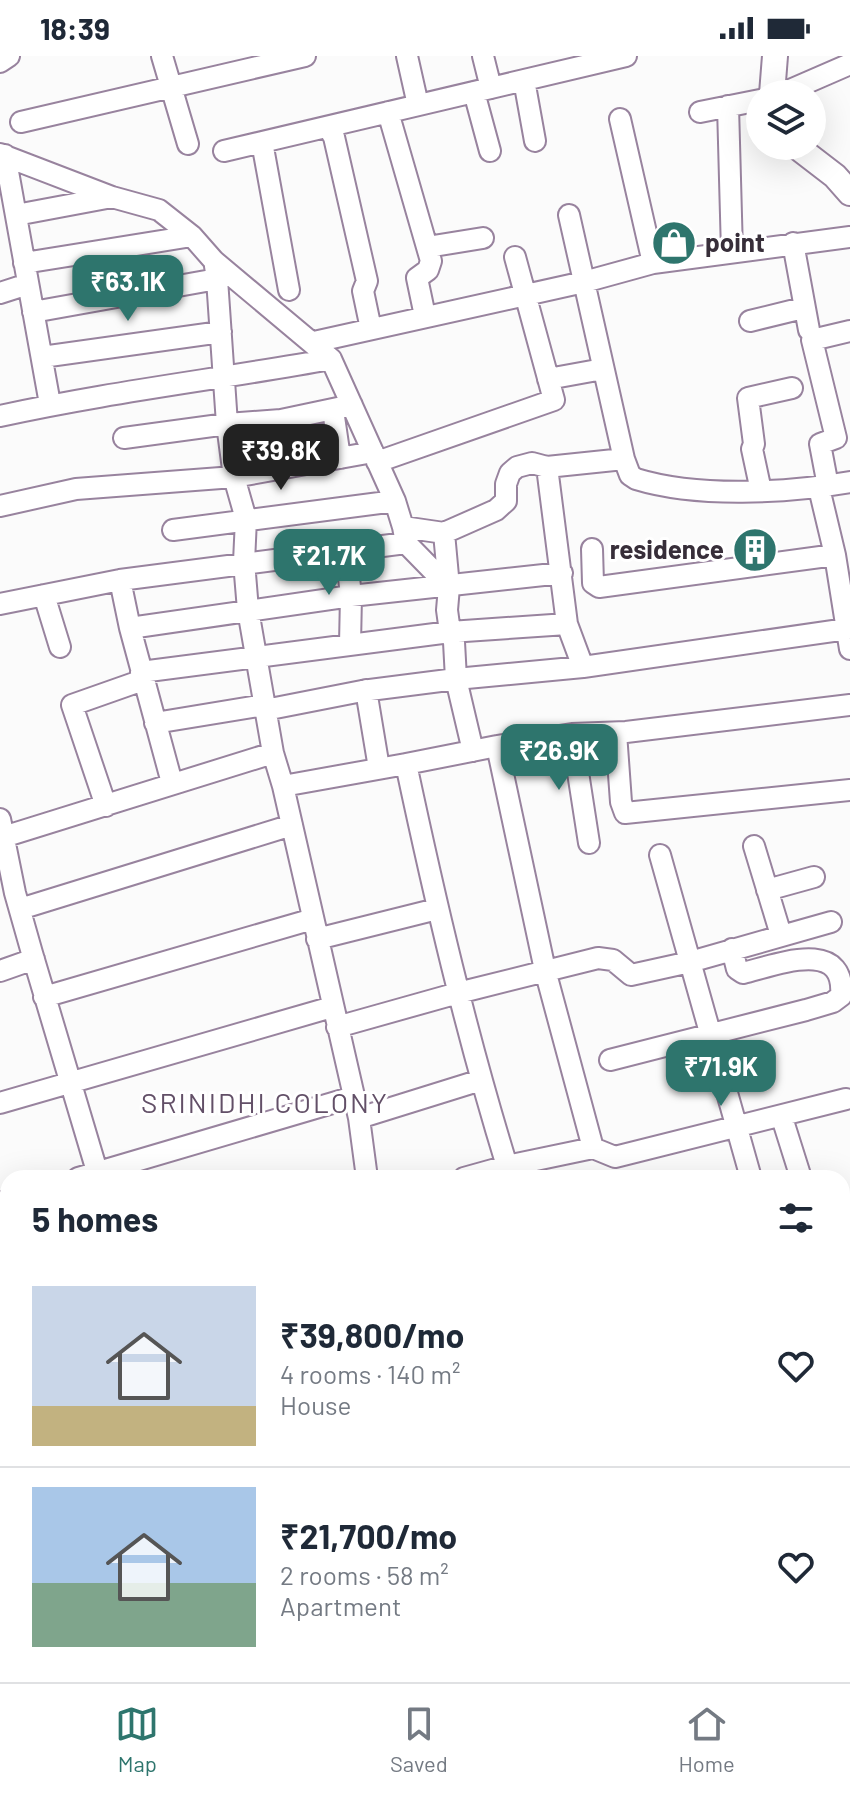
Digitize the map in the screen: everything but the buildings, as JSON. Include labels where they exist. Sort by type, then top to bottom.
[{"type":"main road","points":[[773,80],[775,56]]},
{"type":"main road","points":[[817,160],[845,179]]},
{"type":"street","points":[[0,62],[9,56]]},
{"type":"street","points":[[162,56],[188,144]]},
{"type":"street","points":[[21,122],[305,56]]},
{"type":"street","points":[[407,56],[418,105]]},
{"type":"street","points":[[483,56],[482,90],[490,151]]},
{"type":"street","points":[[224,151],[524,80],[558,64],[624,56]]},
{"type":"street","points":[[813,80],[850,64]]},
{"type":"street","points":[[524,80],[535,141]]},
{"type":"street","points":[[700,112],[746,103]]},
{"type":"street","points":[[728,106],[732,252]]},
{"type":"street","points":[[388,112],[431,265],[419,275],[417,281],[425,316]]},
{"type":"street","points":[[620,119],[653,263]]},
{"type":"street","points":[[328,127],[334,137],[358,238],[367,281],[363,291],[371,329]]},
{"type":"street","points":[[262,142],[289,290]]},
{"type":"street","points":[[2,154],[112,197],[159,210],[192,236],[215,270],[314,342],[331,359],[342,408],[340,458]]},
{"type":"street","points":[[2,154],[50,404]]},
{"type":"street","points":[[16,215],[112,197]]},
{"type":"street","points":[[569,215],[630,475],[649,483],[678,488],[761,491],[850,482]]},
{"type":"street","points":[[24,263],[192,236]]},
{"type":"street","points":[[314,342],[584,282],[653,263],[850,237]]},
{"type":"street","points":[[427,247],[483,238]]},
{"type":"street","points":[[793,243],[809,330]]},
{"type":"street","points":[[0,506],[76,489],[234,477],[340,458],[375,457],[554,400],[515,257]]},
{"type":"street","points":[[33,312],[215,270]]},
{"type":"street","points":[[215,270],[227,424],[234,477],[246,519],[244,562],[255,656],[273,753],[359,1118],[366,1170]]},
{"type":"street","points":[[0,293],[28,284]]},
{"type":"street","points":[[750,321],[803,308]]},
{"type":"street","points":[[155,723],[456,679],[848,639],[823,487],[820,444],[836,438],[812,340],[850,331]]},
{"type":"street","points":[[42,357],[221,332]]},
{"type":"street","points":[[0,416],[50,404],[223,379],[331,359]]},
{"type":"street","points":[[548,379],[603,369]]},
{"type":"street","points":[[761,491],[752,449],[748,398],[792,388]]},
{"type":"street","points":[[124,438],[281,420],[342,408]]},
{"type":"street","points":[[342,408],[375,457],[395,501],[404,535],[449,587]]},
{"type":"street","points":[[0,604],[120,580],[346,550],[404,535],[444,533],[503,505],[510,473],[517,467],[532,463],[547,467],[624,459]]},
{"type":"street","points":[[547,467],[567,624],[583,667]]},
{"type":"street","points":[[173,530],[395,501]]},
{"type":"street","points":[[444,533],[449,587],[447,610],[454,642],[456,679],[473,751]]},
{"type":"street","points":[[592,549],[593,583],[599,587],[835,555]]},
{"type":"street","points":[[346,550],[351,596],[350,644]]},
{"type":"street","points":[[130,628],[351,596],[562,573]]},
{"type":"street","points":[[120,580],[142,676],[172,783]]},
{"type":"street","points":[[44,595],[60,647]]},
{"type":"street","points":[[106,806],[72,705],[142,676],[255,656],[350,644],[450,632],[567,624]]},
{"type":"street","points":[[366,690],[379,768]]},
{"type":"street","points":[[283,786],[572,734],[616,733],[850,705]]},
{"type":"street","points":[[616,733],[621,802],[625,813],[850,790]]},
{"type":"street","points":[[572,734],[589,843]]},
{"type":"street","points":[[497,746],[545,970],[593,1148]]},
{"type":"street","points":[[90,1170],[69,1082],[34,959],[12,900],[2,831],[106,806],[273,753]]},
{"type":"street","points":[[406,764],[437,909],[507,1170]]},
{"type":"street","points":[[12,900],[292,825]]},
{"type":"street","points":[[754,846],[781,935]]},
{"type":"street","points":[[660,855],[749,1170]]},
{"type":"street","points":[[767,890],[814,877]]},
{"type":"street","points":[[44,997],[315,929],[437,909]]},
{"type":"street","points":[[0,1103],[69,1082],[335,1017],[458,993],[598,958],[613,960],[631,975],[690,962],[831,922]]},
{"type":"street","points":[[610,1060],[833,1002],[841,996],[837,970],[829,963],[814,959],[800,960],[743,973],[737,969],[732,949]]},
{"type":"street","points":[[0,971],[34,959]]},
{"type":"street","points":[[359,1118],[481,1080]]},
{"type":"street","points":[[111,1170],[353,1097]]},
{"type":"street","points":[[515,1170],[593,1148],[615,1157],[846,1099]]},
{"type":"street","points":[[784,1124],[798,1170]]},
{"type":"place","name":"point","points":[[674,243]]},
{"type":"place","name":"residence","points":[[755,550]]},
{"type":"district","name":"SRINIDHI COLONY","points":[[265,1103]]}]
